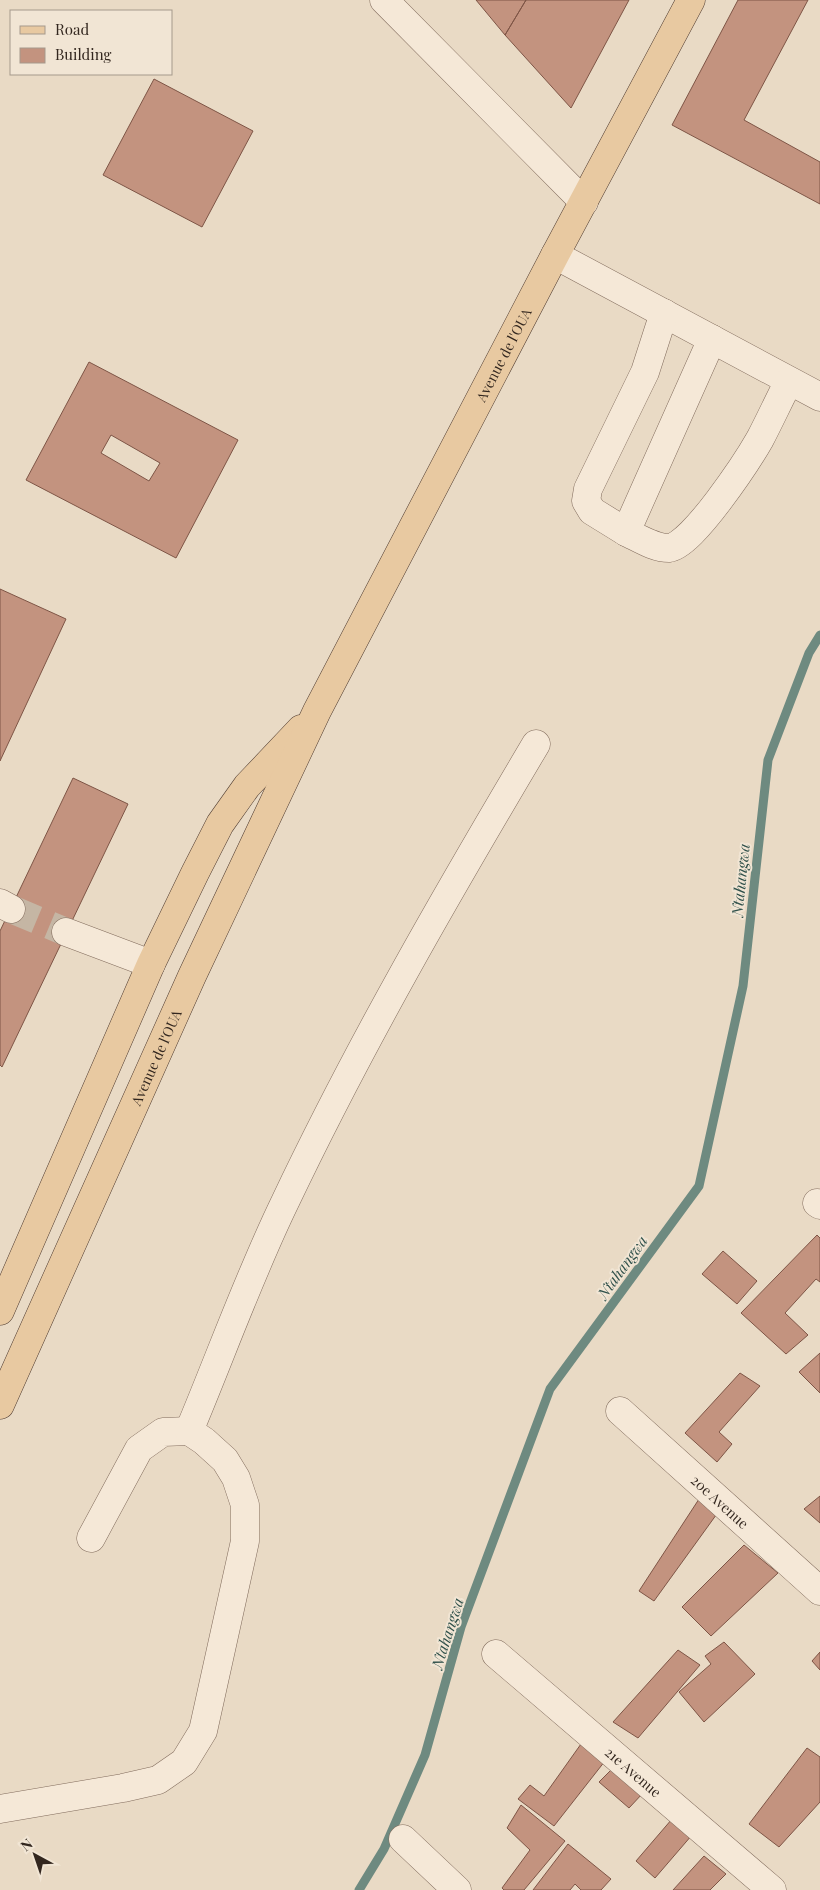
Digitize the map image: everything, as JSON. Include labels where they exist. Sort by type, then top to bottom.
[{"type":"main road","name":"Avenue de l'OUA","points":[[0,1404],[192,976],[317,711],[555,255],[691,0]]},
{"type":"main road","name":"Avenue de l'OUA","points":[[0,1311],[151,964],[220,824],[247,786],[317,711]]},
{"type":"main road","points":[[151,964],[192,976]]},
{"type":"street","points":[[384,0],[584,202]]},
{"type":"street","points":[[555,255],[820,397]]},
{"type":"street","points":[[664,314],[645,372],[588,489],[586,501],[592,512],[626,532],[656,546],[670,548],[684,541],[708,516],[759,440],[789,381]]},
{"type":"street","points":[[626,532],[712,339]]},
{"type":"street","points":[[189,1431],[284,1204],[344,1081],[424,932],[536,744]]},
{"type":"street","points":[[66,932],[151,964]]},
{"type":"street","name":"20e Avenue","points":[[620,1411],[820,1591]]},
{"type":"street","points":[[0,1809],[123,1788],[158,1780],[184,1762],[203,1731],[245,1541],[245,1505],[236,1478],[225,1460],[204,1441],[189,1431],[163,1432],[139,1449],[91,1538]]},
{"type":"street","name":"21e Avenue","points":[[496,1654],[772,1890]]},
{"type":"street","points":[[403,1839],[457,1890]]},
{"type":"building","points":[[476,0],[526,0],[505,35]]},
{"type":"building","points":[[526,0],[629,0],[571,108],[505,35]]},
{"type":"building","points":[[738,0],[808,0],[744,120],[820,162],[820,204],[672,125]]},
{"type":"building","points":[[154,79],[253,131],[202,227],[103,175]]},
{"type":"building","points":[[89,362],[238,440],[176,558],[26,480]],"holes":[[[111,435],[160,463],[149,481],[101,453]]]},
{"type":"building","points":[[0,589],[66,619],[0,761]]},
{"type":"building","points":[[73,778],[128,804],[2,1067],[0,1065],[0,931]]},
{"type":"building","points":[[817,1235],[820,1238],[820,1282],[816,1279],[785,1313],[808,1335],[786,1354],[741,1313]]},
{"type":"building","points":[[723,1251],[757,1281],[737,1304],[702,1274]]},
{"type":"building","points":[[820,1353],[820,1393],[799,1372]]},
{"type":"building","points":[[740,1373],[760,1386],[719,1432],[732,1444],[717,1462],[685,1433]]},
{"type":"building","points":[[701,1496],[719,1511],[654,1601],[639,1591]]},
{"type":"building","points":[[820,1496],[820,1523],[804,1509]]},
{"type":"building","points":[[744,1545],[778,1573],[711,1636],[682,1607]]},
{"type":"building","points":[[724,1642],[755,1674],[704,1722],[679,1692],[711,1664],[705,1656]]},
{"type":"building","points":[[678,1650],[700,1665],[638,1738],[613,1722]]},
{"type":"building","points":[[820,1652],[820,1670],[812,1661]]},
{"type":"building","points":[[581,1744],[605,1761],[554,1826],[518,1799],[530,1785],[544,1796]]},
{"type":"building","points":[[807,1748],[820,1757],[820,1802],[779,1847],[749,1824]]},
{"type":"building","points":[[613,1768],[643,1793],[629,1808],[599,1782]]},
{"type":"building","points":[[521,1805],[565,1841],[524,1890],[504,1890],[502,1888],[530,1850],[507,1828]]},
{"type":"building","points":[[672,1819],[692,1835],[655,1878],[636,1861]]},
{"type":"building","points":[[568,1844],[611,1879],[601,1890],[581,1890],[575,1884],[570,1890],[533,1890]]},
{"type":"building","points":[[704,1856],[726,1874],[710,1890],[673,1890]]},
{"type":"waterway","name":"Ntahangwa","points":[[359,1890],[384,1849],[425,1755],[461,1627],[550,1389],[699,1186],[743,986],[768,760],[809,653],[820,635]]},
{"type":"tunnel","points":[[11,909],[66,932]]}]
